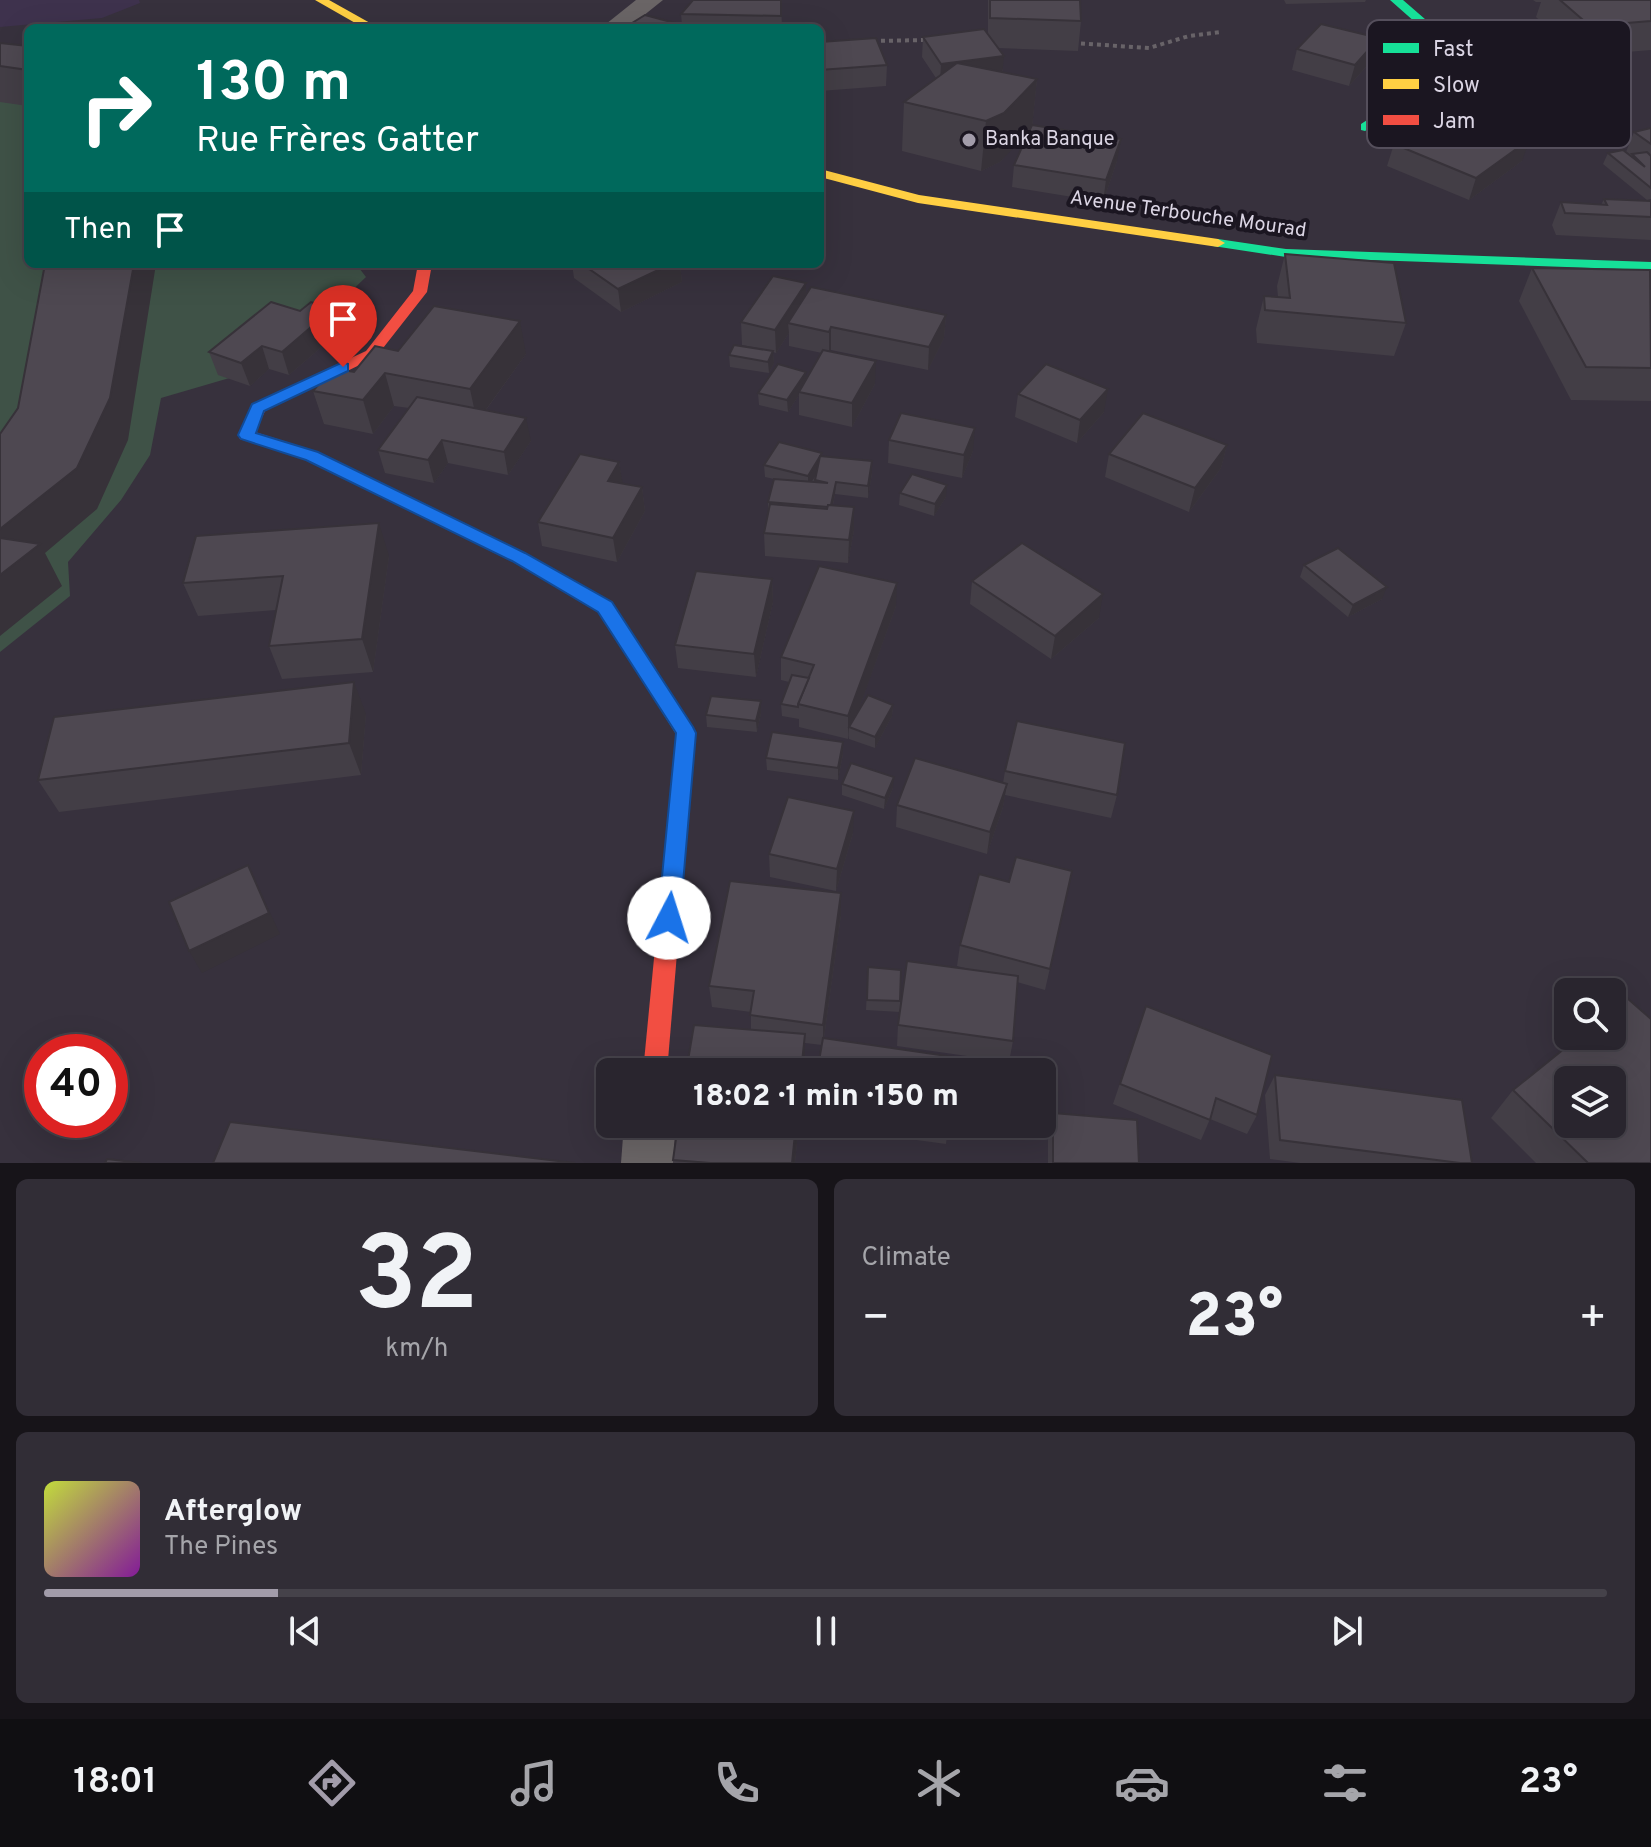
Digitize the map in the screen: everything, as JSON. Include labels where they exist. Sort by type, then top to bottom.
[{"type":"street","points":[[321,0],[366,24]]},
{"type":"street","points":[[618,24],[651,0]]},
{"type":"street","points":[[1396,0],[1420,20]]},
{"type":"street","name":"Avenue Terbouche Mourad","points":[[824,174],[918,199],[1286,253],[1651,266]]},
{"type":"street","points":[[424,268],[420,292],[371,354],[258,408],[246,435],[312,456],[519,557],[605,607],[686,733],[656,1058]]},
{"type":"street","points":[[647,1163],[649,1138]]},
{"type":"path","points":[[1065,41],[1119,48],[1149,48],[1189,36],[1220,32]]},
{"type":"path","points":[[865,41],[939,40]]},
{"type":"shaded area","points":[[0,0],[139,0],[140,3],[102,18],[0,27]]},
{"type":"green space","points":[[0,77],[24,78],[24,268],[359,268],[366,277],[274,365],[161,398],[150,455],[121,500],[68,562],[70,596],[0,652]]},
{"type":"building","points":[[693,0],[781,0],[781,16],[681,14]]},
{"type":"building","points":[[990,0],[1080,0],[1081,21],[990,18]]},
{"type":"building","points":[[1560,0],[1651,0],[1651,21],[1583,20]]},
{"type":"building","points":[[645,15],[679,24],[630,24]]},
{"type":"building","points":[[1321,24],[1367,35],[1367,52],[1355,65],[1297,49]]},
{"type":"building","points":[[984,29],[1004,56],[941,64],[923,37]]},
{"type":"building","points":[[876,38],[887,65],[824,70],[824,42]]},
{"type":"building","points":[[0,43],[24,46],[24,69],[0,66]]},
{"type":"building","points":[[957,63],[1037,79],[1004,113],[986,121],[904,102]]},
{"type":"building","points":[[1032,125],[1121,139],[1106,180],[1014,165]]},
{"type":"building","points":[[1651,128],[1651,144],[1634,132]]},
{"type":"building","points":[[1404,148],[1518,148],[1476,178]]},
{"type":"building","points":[[1623,150],[1645,167],[1632,154],[1647,152],[1651,156],[1651,188],[1608,153]]},
{"type":"building","points":[[1604,199],[1651,201],[1651,217],[1565,213],[1561,202],[1607,205]]},
{"type":"building","points":[[1285,254],[1394,263],[1406,323],[1265,310],[1264,296],[1290,298]]},
{"type":"building","points":[[44,268],[133,268],[110,398],[77,468],[0,529],[0,434],[18,408]]},
{"type":"building","points":[[588,268],[663,268],[618,289]]},
{"type":"building","points":[[1532,268],[1650,270],[1651,368],[1586,367]]},
{"type":"building","points":[[773,276],[806,283],[775,330],[741,322]]},
{"type":"building","points":[[811,287],[946,315],[929,347],[831,327],[829,332],[788,323]]},
{"type":"building","points":[[271,302],[300,311],[311,302],[332,309],[282,352],[262,346],[241,363],[209,352]]},
{"type":"building","points":[[434,306],[520,321],[470,389],[385,373],[363,400],[313,391],[332,368],[354,372],[375,346],[398,351]]},
{"type":"building","points":[[734,345],[773,351],[768,362],[729,355]]},
{"type":"building","points":[[823,350],[876,361],[852,403],[799,392]]},
{"type":"building","points":[[778,364],[806,372],[787,400],[758,393]]},
{"type":"building","points":[[1046,364],[1108,389],[1080,420],[1018,394]]},
{"type":"building","points":[[417,397],[526,418],[504,452],[442,440],[428,460],[378,450]]},
{"type":"building","points":[[901,413],[975,428],[964,455],[889,440]]},
{"type":"building","points":[[1143,413],[1227,445],[1195,488],[1109,454]]},
{"type":"building","points":[[779,442],[822,453],[808,476],[764,465]]},
{"type":"building","points":[[580,454],[619,462],[608,481],[642,487],[613,538],[538,522]]},
{"type":"building","points":[[820,456],[872,461],[868,486],[836,482],[828,507],[768,502],[774,479],[828,483],[815,480]]},
{"type":"building","points":[[912,474],[947,485],[935,504],[900,493]]},
{"type":"building","points":[[770,504],[827,509],[828,505],[854,507],[849,540],[764,533]]},
{"type":"building","points":[[379,523],[362,639],[269,646],[283,576],[183,583],[196,536]]},
{"type":"building","points":[[0,538],[40,544],[0,575]]},
{"type":"building","points":[[1022,543],[1103,594],[1055,636],[972,581]]},
{"type":"building","points":[[1338,548],[1387,587],[1353,605],[1304,565]]},
{"type":"building","points":[[819,566],[897,583],[848,716],[798,704],[814,665],[781,657]]},
{"type":"building","points":[[696,571],[772,579],[754,654],[675,645]]},
{"type":"building","points":[[792,675],[809,678],[798,707],[781,704]]},
{"type":"building","points":[[354,682],[349,743],[38,780],[54,717]]},
{"type":"building","points":[[868,695],[893,705],[875,737],[849,727]]},
{"type":"building","points":[[711,696],[761,701],[756,721],[706,715]]},
{"type":"building","points":[[1017,721],[1125,743],[1117,795],[1005,771]]},
{"type":"building","points":[[772,732],[843,742],[838,768],[766,758]]},
{"type":"building","points":[[915,758],[1007,784],[990,832],[897,805]]},
{"type":"building","points":[[851,763],[894,777],[885,798],[842,784]]},
{"type":"building","points":[[788,797],[854,811],[837,869],[769,854]]},
{"type":"building","points":[[1016,857],[1072,871],[1050,969],[960,945],[979,874],[1009,882]]},
{"type":"building","points":[[248,865],[269,913],[189,951],[169,902]]},
{"type":"building","points":[[730,881],[841,893],[823,1025],[750,1015],[754,991],[709,986]]},
{"type":"building","points":[[907,961],[1018,976],[1013,1041],[898,1025]]},
{"type":"building","points":[[868,967],[901,970],[900,1001],[867,1000]]},
{"type":"building","points":[[1627,998],[1651,1019],[1651,1163],[1588,1163],[1562,1138],[1626,1138],[1626,1066],[1554,1066],[1554,1130],[1513,1090],[1563,1050],[1626,1050]]},
{"type":"building","points":[[1146,1006],[1272,1055],[1257,1115],[1216,1098],[1210,1120],[1120,1084]]},
{"type":"building","points":[[694,1025],[805,1034],[802,1058],[688,1058]]},
{"type":"building","points":[[823,1038],[954,1057],[954,1058],[819,1058]]},
{"type":"building","points":[[1275,1075],[1462,1100],[1472,1163],[1280,1140]]},
{"type":"building","points":[[1056,1113],[1137,1120],[1139,1163],[1053,1163]]},
{"type":"building","points":[[230,1122],[575,1163],[213,1163]]},
{"type":"building","points":[[676,1138],[795,1138],[792,1163],[673,1160]]},
{"type":"building","points":[[107,1159],[141,1163],[105,1163]]},
{"type":"traffic: fast","points":[[1396,0],[1420,20]]},
{"type":"traffic: fast","points":[[1218,243],[1286,253],[1651,266]]},
{"type":"traffic: slow","points":[[321,0],[366,24]]},
{"type":"traffic: slow","points":[[824,174],[918,199],[1218,243]]},
{"type":"traffic: slow","points":[[453,525],[519,557],[605,607],[686,733],[684,752]]},
{"type":"traffic: jam","points":[[424,268],[420,292],[371,354],[258,408],[246,435],[312,456],[453,525]]},
{"type":"traffic: jam","points":[[656,1058],[684,752]]},
{"type":"place","name":"Banka Banque","points":[[969,140]]},
{"type":"route","points":[[343,367],[258,408],[246,435],[312,456],[519,557],[605,607],[686,733],[669,918]]}]
